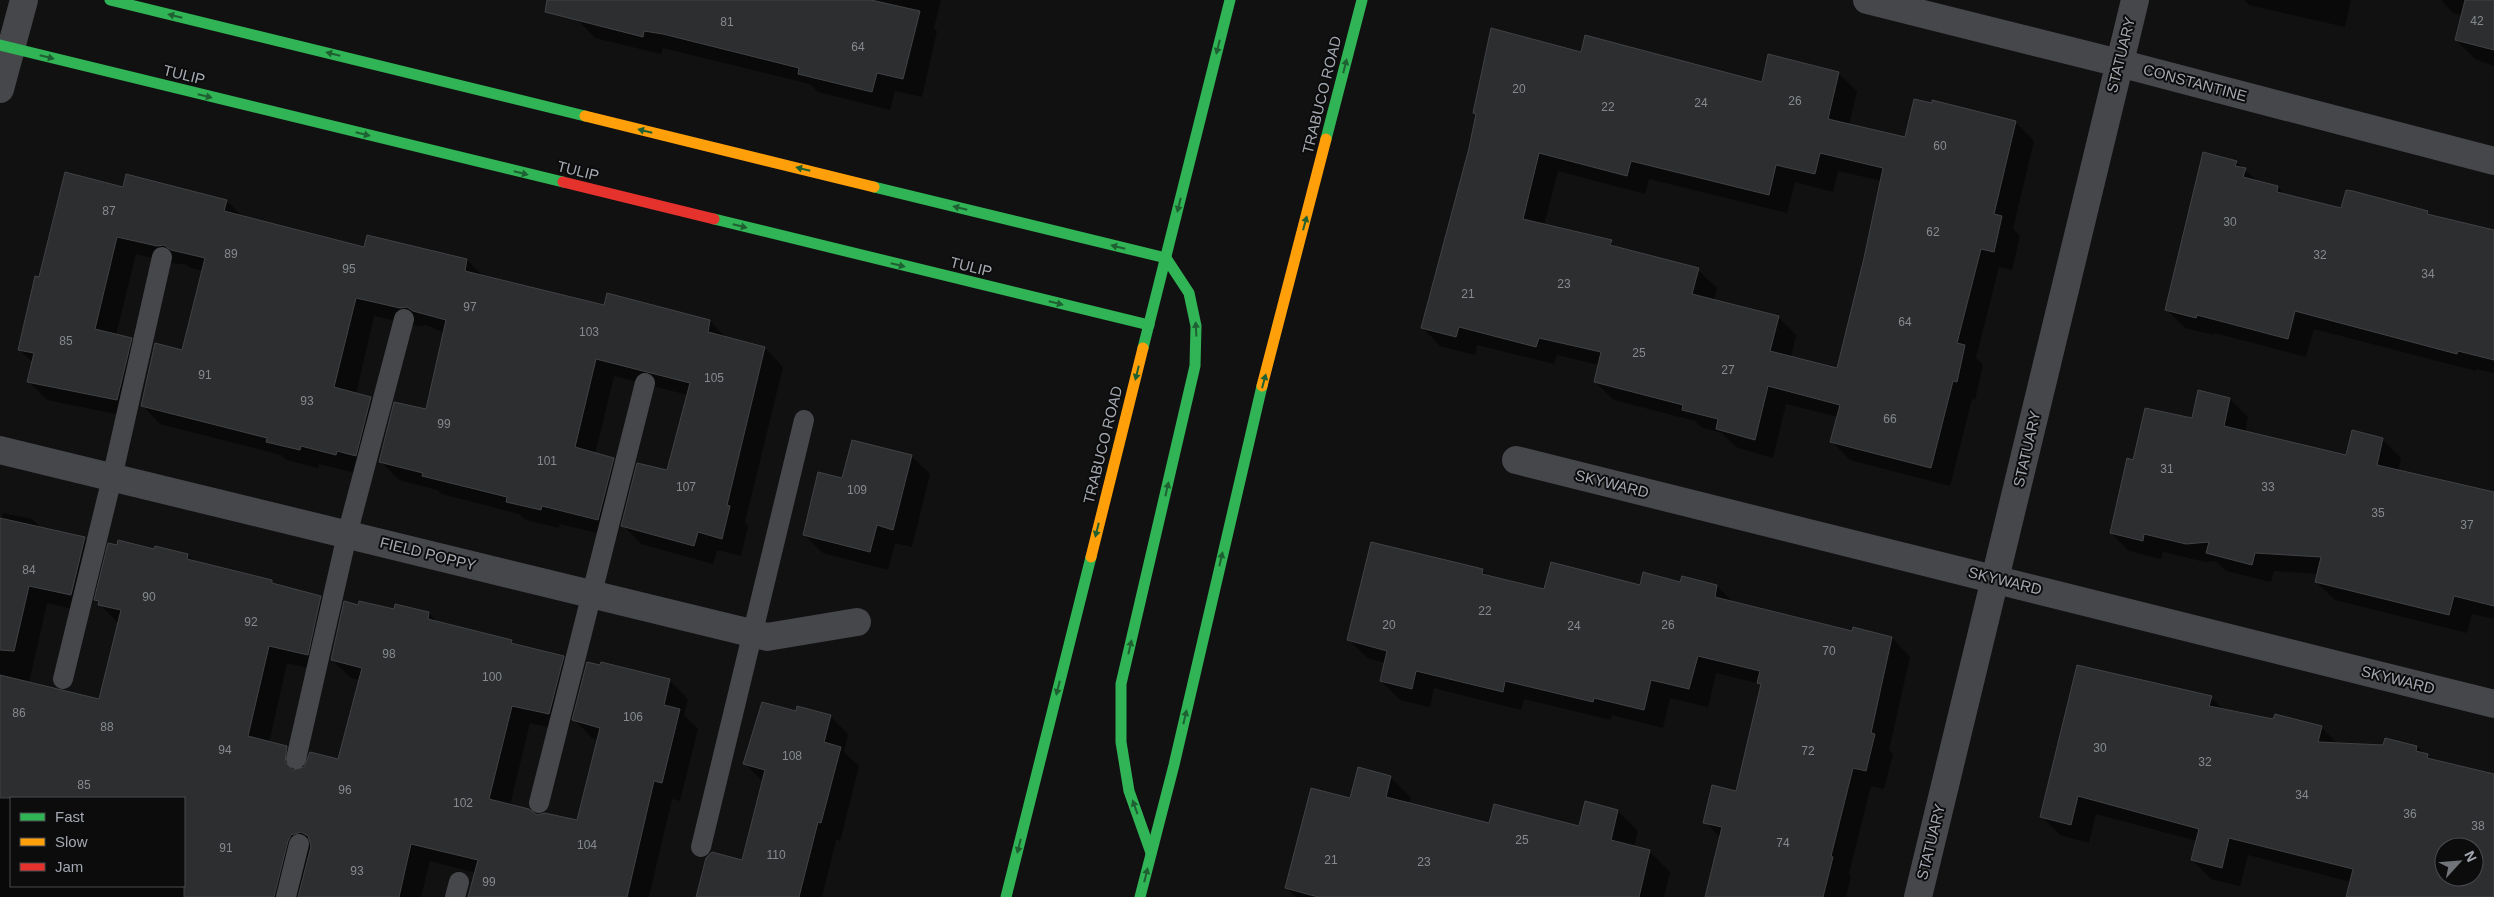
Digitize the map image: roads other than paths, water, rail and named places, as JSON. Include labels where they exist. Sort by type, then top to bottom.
[{"type":"main road","points":[[110,0],[1166,258],[1189,293],[1196,326],[1195,366],[1121,684],[1121,742],[1129,791],[1152,852]]},
{"type":"main road","name":"TRABUCO ROAD","points":[[1006,897],[1230,0]]},
{"type":"main road","name":"TRABUCO ROAD","points":[[1140,897],[1251,428],[1362,0]]},
{"type":"main road","name":"TULIP","points":[[5,47],[1149,325]]},
{"type":"street","points":[[0,89],[5,47],[24,0]]},
{"type":"street","name":"CONSTANTINE","points":[[1867,0],[2119,63],[2494,161]]},
{"type":"street","name":"STATUARY","points":[[1918,897],[2135,0]]},
{"type":"street","name":"FIELD POPPY","points":[[0,450],[767,637],[856,622]]},
{"type":"street","name":"SKYWARD","points":[[1516,460],[1996,578],[2494,704]]},
{"type":"lane","points":[[63,679],[112,478],[162,257]]},
{"type":"lane","points":[[296,759],[347,535],[404,320]]},
{"type":"lane","points":[[539,803],[644,383]]},
{"type":"lane","points":[[701,847],[751,633],[804,420]]},
{"type":"lane","points":[[286,897],[299,844]]}]
